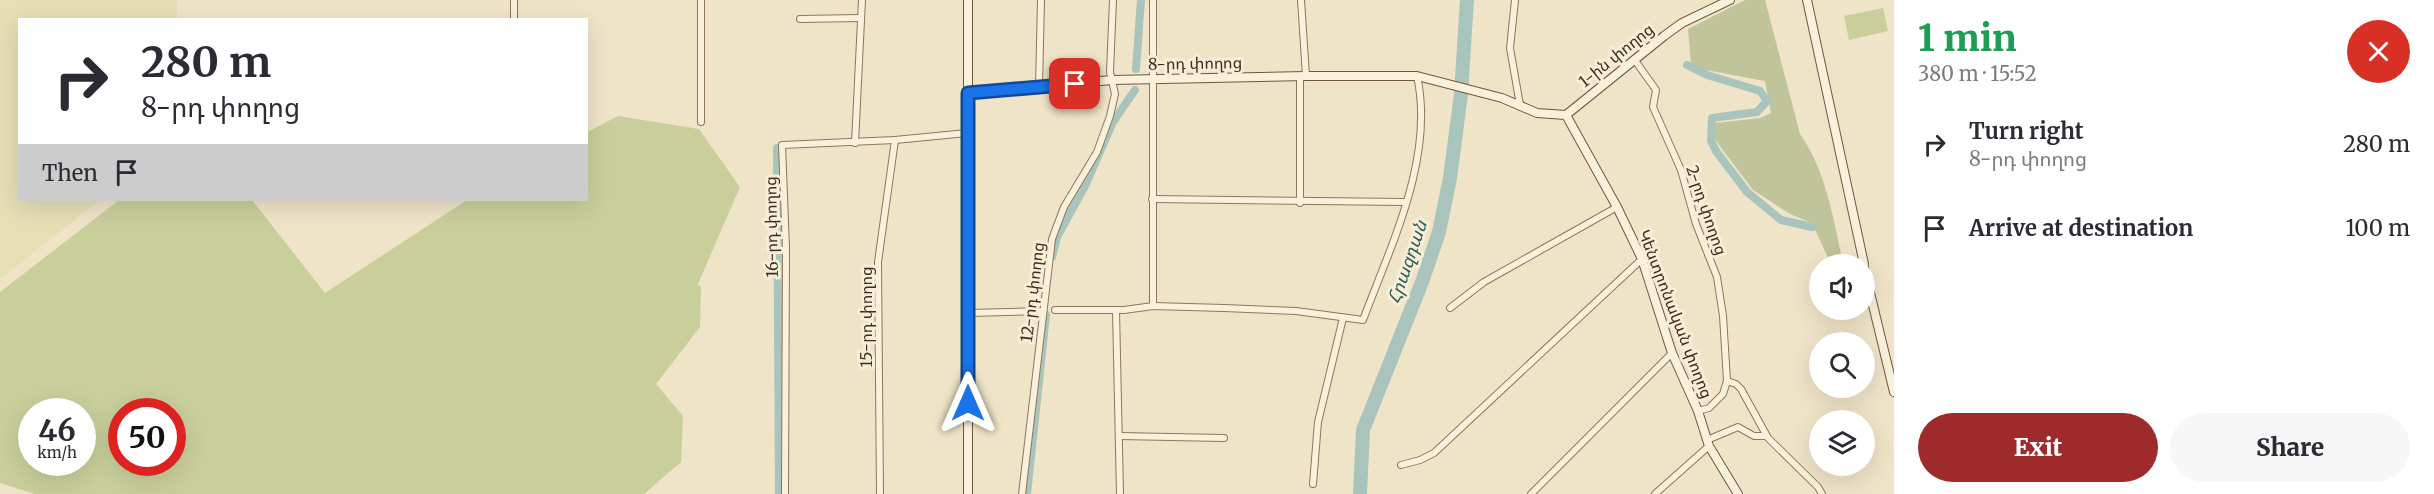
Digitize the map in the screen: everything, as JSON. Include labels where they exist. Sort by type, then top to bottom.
[{"type":"main road","points":[[968,0],[968,494]]},
{"type":"main road","name":"1-ին փողոց","points":[[1566,115],[1682,23],[1730,0]]},
{"type":"main road","points":[[1807,0],[1861,254]]},
{"type":"main road","name":"8-րդ փողոց","points":[[968,93],[1112,80],[1420,76],[1520,105]]},
{"type":"main road","points":[[1520,105],[1537,113],[1566,115]]},
{"type":"main road","name":"Կենտրոնական փողոց","points":[[1566,115],[1617,207],[1642,259],[1672,353],[1698,411],[1708,443],[1738,494]]},
{"type":"main road","points":[[1875,312],[1894,392]]},
{"type":"street","points":[[514,0],[514,18]]},
{"type":"street","points":[[701,0],[701,122]]},
{"type":"street","points":[[855,143],[862,0]]},
{"type":"street","points":[[1038,87],[1041,0]]},
{"type":"street","name":"12-րդ փողոց","points":[[1022,494],[1052,239],[1064,207],[1097,152],[1107,127],[1115,94],[1112,80],[1113,0]]},
{"type":"street","points":[[1152,306],[1153,0]]},
{"type":"street","points":[[1300,202],[1303,76],[1301,0]]},
{"type":"street","points":[[1515,0],[1510,48],[1520,105]]},
{"type":"street","points":[[800,19],[861,18]]},
{"type":"street","name":"2-րդ փողոց","points":[[1634,59],[1656,90],[1653,107],[1681,170],[1696,224],[1717,278],[1723,316],[1727,381]]},
{"type":"street","points":[[1056,310],[1116,310],[1152,306],[1296,311],[1363,320],[1400,222],[1422,133],[1420,76]]},
{"type":"street","name":"16-րդ փողոց","points":[[785,494],[785,214],[782,145],[855,143],[967,133]]},
{"type":"street","name":"15-րդ փողոց","points":[[880,494],[878,262],[895,140]]},
{"type":"street","points":[[1152,199],[1405,202]]},
{"type":"street","points":[[1450,308],[1484,282],[1617,207]]},
{"type":"street","points":[[1401,465],[1434,453],[1642,259]]},
{"type":"street","points":[[1116,310],[1120,494]]},
{"type":"street","points":[[968,313],[1042,311]]},
{"type":"street","points":[[1313,484],[1318,422],[1343,318]]},
{"type":"street","points":[[1531,494],[1672,353]]},
{"type":"street","points":[[1698,411],[1709,408],[1723,394],[1727,381],[1736,384],[1741,389],[1766,436],[1818,487],[1822,494]]},
{"type":"street","points":[[1655,494],[1708,443],[1738,428],[1754,436],[1766,436]]},
{"type":"street","points":[[1119,436],[1224,438]]},
{"type":"shaded area","points":[[0,0],[177,0],[177,18],[18,18],[18,201],[99,201],[0,279]]},
{"type":"green space","points":[[1745,0],[1765,0],[1800,134],[1823,180],[1841,254],[1826,254],[1812,223],[1790,214],[1753,190],[1713,137],[1716,123],[1760,118],[1771,113],[1765,81],[1695,68],[1691,65],[1688,29]]},
{"type":"green space","points":[[1883,8],[1888,31],[1849,40],[1844,16]]},
{"type":"green space","points":[[618,116],[699,129],[740,187],[698,284],[701,287],[700,327],[656,384],[683,416],[681,462],[644,494],[35,494],[0,483],[0,292],[118,201],[253,201],[325,293],[465,201],[588,201],[588,131]]},
{"type":"waterway","points":[[1136,69],[1141,0]]},
{"type":"waterway","name":"Հրազդան","points":[[1360,494],[1363,430],[1422,282],[1439,232],[1450,178],[1461,94],[1467,0]]},
{"type":"waterway","points":[[1687,65],[1707,75],[1760,91],[1767,101],[1757,112],[1712,118],[1711,141],[1747,192],[1781,220],[1812,227]]},
{"type":"waterway","points":[[1052,257],[1057,237],[1086,184],[1113,122],[1135,90]]},
{"type":"waterway","points":[[777,148],[779,494]]},
{"type":"waterway","points":[[1027,494],[1046,315]]},
{"type":"route","points":[[968,403],[968,93],[1075,84]]}]
